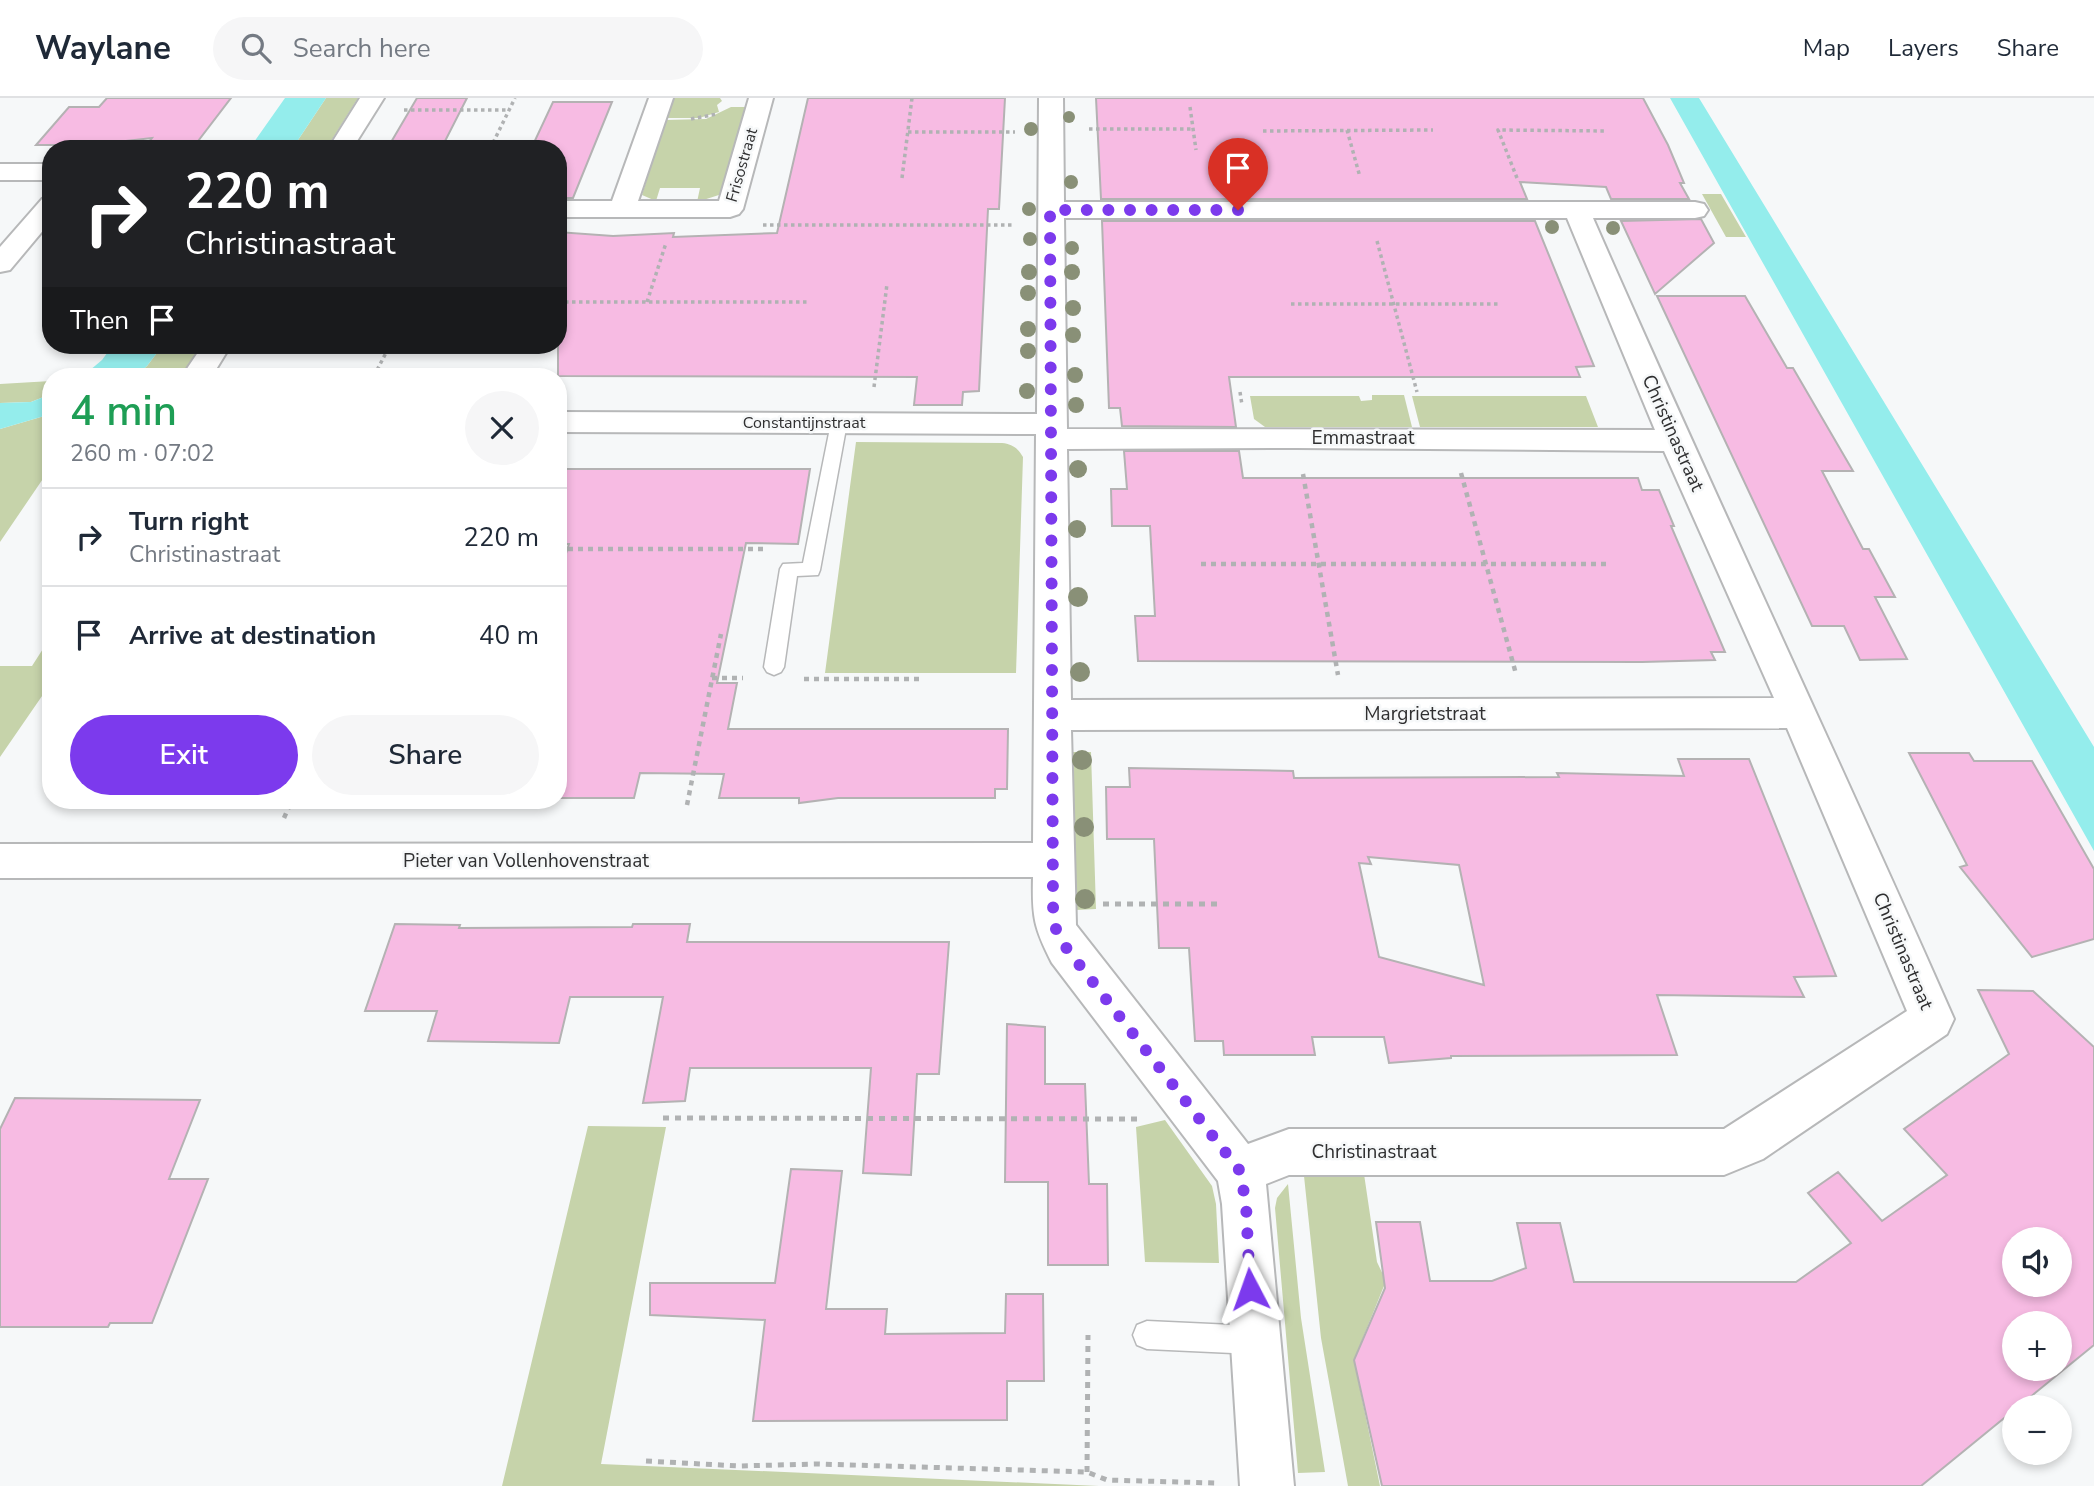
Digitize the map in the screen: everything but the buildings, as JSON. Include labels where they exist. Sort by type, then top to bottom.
[{"type":"street","points":[[346,140],[372,98]]},
{"type":"street","points":[[622,209],[661,98]]},
{"type":"street","name":"Frisostraat","points":[[567,209],[730,209],[761,98]]},
{"type":"street","points":[[1051,98],[1035,218],[1050,432],[1053,916],[1060,939],[1240,1171],[1246,1204],[1254,1340],[1246,1485]]},
{"type":"street","points":[[0,172],[42,172]]},
{"type":"street","points":[[1035,218],[1695,210]]},
{"type":"street","name":"Christinastraat","points":[[1240,1171],[1289,1152],[1724,1152],[1747,1143],[1932,1019],[1675,440],[1577,211]]},
{"type":"street","points":[[0,264],[42,215]]},
{"type":"street","name":"Constantijnstraat","points":[[567,422],[839,423],[1050,432]]},
{"type":"street","name":"Emmastraat","points":[[1050,432],[1297,438],[1675,440]]},
{"type":"street","name":"Margrietstraat","points":[[1053,715],[1798,713]]},
{"type":"street","name":"Pieter van Vollenhovenstraat","points":[[0,861],[1052,860]]},
{"type":"lane","points":[[774,667],[789,569],[811,570],[839,423]]},
{"type":"lane","points":[[1147,1335],[1254,1340]]},
{"type":"path","points":[[494,140],[515,98]]},
{"type":"path","points":[[902,178],[912,98]]},
{"type":"path","points":[[1190,107],[1196,150]]},
{"type":"path","points":[[404,110],[509,110]]},
{"type":"path","points":[[1079,129],[1193,129]]},
{"type":"path","points":[[1347,130],[1361,181]]},
{"type":"path","points":[[1263,131],[1433,130]]},
{"type":"path","points":[[1518,182],[1498,131],[1607,131]]},
{"type":"path","points":[[908,132],[1022,132]]},
{"type":"path","points":[[755,225],[1035,218]]},
{"type":"path","points":[[648,302],[668,238]]},
{"type":"path","points":[[1376,239],[1418,392]]},
{"type":"path","points":[[874,390],[887,284]]},
{"type":"path","points":[[567,302],[807,302]]},
{"type":"path","points":[[1292,304],[1498,303]]},
{"type":"path","points":[[1301,461],[1339,681]]},
{"type":"path","points":[[1457,461],[1518,682]]},
{"type":"path","points":[[567,549],[816,549]]},
{"type":"path","points":[[1200,564],[1608,564]]},
{"type":"path","points":[[687,805],[721,634]]},
{"type":"path","points":[[712,678],[748,678]]},
{"type":"path","points":[[799,678],[919,679]]},
{"type":"path","points":[[282,822],[288,809]]},
{"type":"path","points":[[1103,904],[1217,904]]},
{"type":"path","points":[[663,1118],[1142,1119]]},
{"type":"path","points":[[1087,1472],[1088,1335]]},
{"type":"path","points":[[646,1461],[739,1466],[818,1464],[1087,1472],[1107,1480],[1246,1485]]},
{"type":"green space","points":[[326,98],[358,98],[332,140],[298,140]]},
{"type":"green space","points":[[673,98],[720,98],[722,101],[717,105],[719,112],[699,118],[666,118]]},
{"type":"green space","points":[[731,107],[747,107],[722,194],[697,202],[700,188],[660,188],[656,201],[642,195],[665,120],[706,119]]},
{"type":"green space","points":[[1702,194],[1721,194],[1746,237],[1726,237]]},
{"type":"green space","points":[[156,354],[196,354],[187,368],[145,368]]},
{"type":"green space","points":[[42,382],[42,398],[31,402],[0,403],[0,384]]},
{"type":"green space","points":[[1372,395],[1404,395],[1412,427],[1265,427],[1254,419],[1250,396],[1359,396],[1361,401],[1372,400]]},
{"type":"green space","points":[[1412,396],[1586,396],[1598,427],[1420,427]]},
{"type":"green space","points":[[42,417],[42,480],[0,542],[0,429]]},
{"type":"green space","points":[[856,442],[1002,443],[1009,444],[1021,454],[1016,673],[825,673]]},
{"type":"green space","points":[[42,650],[42,696],[0,757],[0,666],[32,666]]},
{"type":"green space","points":[[1073,752],[1091,752],[1096,909],[1076,910]]},
{"type":"green space","points":[[1165,1120],[1212,1186],[1216,1204],[1219,1263],[1145,1262],[1136,1127]]},
{"type":"green space","points":[[588,1126],[666,1127],[601,1464],[1099,1486],[502,1486]]},
{"type":"green space","points":[[1364,1174],[1377,1262],[1386,1281],[1354,1360],[1380,1486],[1348,1486],[1321,1338],[1304,1176]]},
{"type":"green space","points":[[1288,1184],[1301,1318],[1325,1472],[1298,1473],[1275,1208],[1277,1198]]},
{"type":"water","points":[[285,98],[326,98],[298,140],[255,140]]},
{"type":"water","points":[[1670,98],[1699,98],[2094,747],[2094,851]]},
{"type":"water","points":[[106,354],[156,354],[145,368],[92,368]]},
{"type":"water","points":[[42,398],[42,417],[0,429],[0,403],[31,402]]},
{"type":"route","points":[[1238,210],[1050,210],[1053,907],[1056,929],[1067,949],[1240,1171],[1246,1204],[1250,1289]]}]
